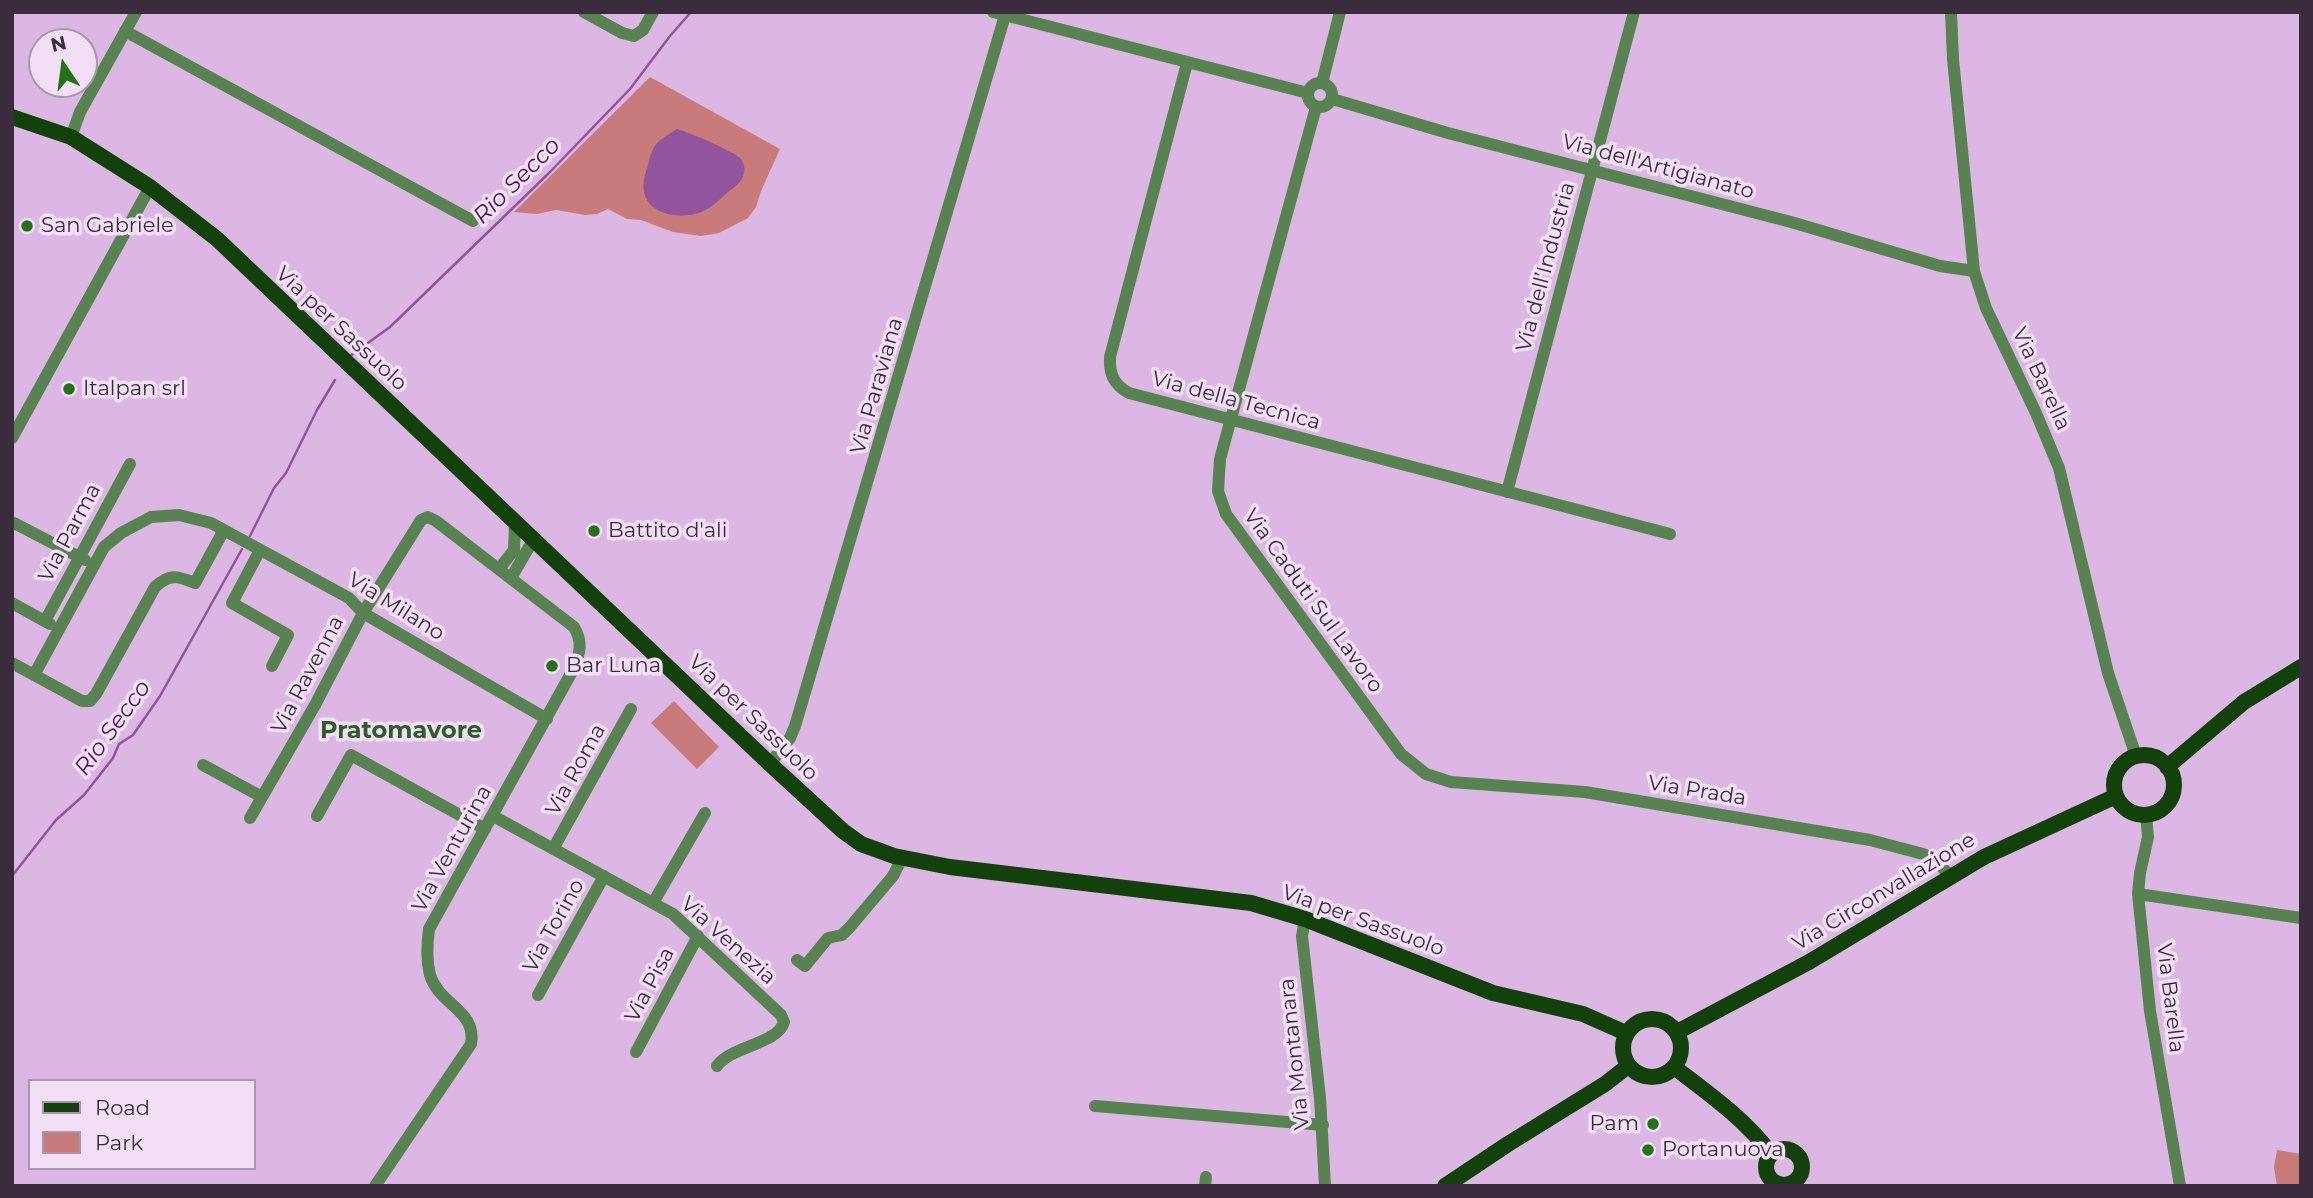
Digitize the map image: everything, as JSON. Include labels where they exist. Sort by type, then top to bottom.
[{"type":"main road","name":"Via per Sassuolo","points":[[12,117],[71,137],[149,187],[217,239],[770,764],[843,831],[861,844],[902,858],[950,867],[1251,903],[1305,919],[1493,993],[1583,1014],[1626,1033]]},
{"type":"main road","points":[[2167,767],[2244,702],[2301,667]]},
{"type":"main road","points":[[2136,756],[2150,756],[2167,767],[2173,783],[2169,801],[2155,813],[2146,815],[2131,812],[2119,802],[2114,786],[2118,769],[2123,763],[2136,756]]},
{"type":"main road","name":"Via Circonvallazione","points":[[1676,1032],[1809,961],[2001,848],[2116,796]]},
{"type":"main road","points":[[1639,1021],[1664,1021],[1676,1032],[1680,1039],[1681,1054],[1674,1068],[1667,1073],[1651,1078],[1634,1072],[1628,1066],[1622,1047],[1626,1033],[1639,1021]]},
{"type":"main road","points":[[1446,1186],[1498,1150],[1593,1092],[1628,1066]]},
{"type":"main road","points":[[1674,1068],[1723,1106],[1759,1139],[1771,1154]]},
{"type":"main road","points":[[1785,1149],[1798,1156],[1802,1170],[1788,1185],[1772,1180],[1766,1171],[1766,1162],[1771,1154],[1785,1149]]},
{"type":"street","points":[[71,137],[80,112],[136,12]]},
{"type":"street","points":[[584,12],[622,33],[634,36],[643,30],[653,12]]},
{"type":"street","points":[[1321,83],[1340,12]]},
{"type":"street","name":"Via dell’Industria","points":[[1507,492],[1634,12]]},
{"type":"street","name":"Via Barella","points":[[1951,12],[1973,271],[1986,308],[2059,468],[2108,673],[2136,756]]},
{"type":"street","points":[[1001,13],[1308,93]]},
{"type":"street","name":"Via Paraviana","points":[[770,764],[790,738],[795,726],[1001,13]]},
{"type":"street","points":[[125,31],[473,222]]},
{"type":"street","name":"Via della Tecnica","points":[[1186,63],[1110,365],[1115,382],[1129,393],[1670,534]]},
{"type":"street","points":[[1321,83],[1330,89],[1332,99],[1324,107],[1316,107],[1310,103],[1308,93],[1314,84],[1321,83]]},
{"type":"street","name":"Via dell'Artigianato","points":[[1332,99],[1448,133],[1791,222],[1940,266],[1973,271]]},
{"type":"street","name":"Via Caduti Sul Lavoro","points":[[1316,107],[1218,471],[1218,491],[1226,514],[1401,754],[1426,774]]},
{"type":"street","points":[[12,438],[149,187]]},
{"type":"street","name":"Via Parma","points":[[45,621],[130,464]]},
{"type":"street","name":"Via Milano","points":[[34,675],[104,547],[151,517],[178,515],[211,523],[349,598],[363,613],[547,719]]},
{"type":"street","name":"Via Venturina","points":[[375,1186],[471,1044],[473,1032],[469,1020],[446,999],[430,976],[427,946],[429,929],[547,719],[578,659],[581,643],[574,627],[436,521],[425,518]]},
{"type":"street","name":"Via Ravenna","points":[[250,818],[315,705],[363,613],[417,523],[425,518]]},
{"type":"street","points":[[14,523],[95,565]]},
{"type":"street","points":[[499,569],[514,550],[515,524]]},
{"type":"street","points":[[12,663],[82,701],[90,701],[155,587],[164,578],[174,576],[195,583],[224,530]]},
{"type":"street","points":[[514,550],[537,544]]},
{"type":"street","points":[[511,578],[529,547],[537,544]]},
{"type":"street","points":[[260,550],[232,603],[288,635],[272,666]]},
{"type":"street","points":[[12,603],[60,629]]},
{"type":"street","name":"Via Roma","points":[[554,849],[631,709]]},
{"type":"street","points":[[317,816],[351,755],[485,829]]},
{"type":"street","points":[[202,765],[262,797]]},
{"type":"street","name":"Via Prada","points":[[1426,774],[1451,782],[1585,792],[1844,835],[1923,854],[1932,858],[1952,877]]},
{"type":"street","points":[[653,903],[705,813]]},
{"type":"street","name":"Via Barella","points":[[2146,815],[2148,837],[2138,894],[2150,1011],[2180,1186]]},
{"type":"street","name":"Via Venezia","points":[[492,816],[673,914],[781,1015],[784,1022],[779,1032],[725,1058],[717,1066]]},
{"type":"street","points":[[797,960],[805,967],[828,938],[842,935],[893,876],[902,858]]},
{"type":"street","name":"Via Torino","points":[[537,995],[604,876]]},
{"type":"street","points":[[2138,894],[2301,918]]},
{"type":"street","name":"Via Montanara","points":[[1305,919],[1302,939],[1323,1125],[1325,1186]]},
{"type":"street","name":"Via Pisa","points":[[636,1052],[698,936]]},
{"type":"street","points":[[1095,1106],[1323,1125]]},
{"type":"green space","points":[[650,77],[780,149],[756,207],[748,218],[719,233],[701,236],[673,232],[641,220],[627,219],[608,209],[585,215],[556,210],[537,214],[514,212]]},
{"type":"green space","points":[[674,701],[719,747],[697,769],[651,723]]},
{"type":"green space","points":[[2277,1150],[2301,1154],[2301,1186],[2277,1186],[2274,1167]]},
{"type":"shaded area","points":[[677,129],[735,155],[744,167],[740,182],[709,208],[679,216],[659,211],[651,205],[643,187],[654,148],[661,139]]},
{"type":"waterway","name":"Rio Secco","points":[[350,356],[390,327],[549,173],[630,89],[691,12]]},
{"type":"waterway","name":"Rio Secco","points":[[250,536],[335,380]]},
{"type":"waterway","name":"Rio Secco","points":[[12,876],[56,820],[84,795],[113,758],[119,744],[133,735],[160,696],[242,549]]},
{"type":"place","name":"San Gabriele","points":[[27,226]]},
{"type":"place","name":"Italpan srl","points":[[69,389]]},
{"type":"place","name":"Battito d'ali","points":[[594,531]]},
{"type":"place","name":"Bar Luna","points":[[552,666]]},
{"type":"place","name":"Pam","points":[[1653,1124]]},
{"type":"place","name":"Portanuova","points":[[1648,1150]]},
{"type":"district","name":"Pratomavore","points":[[401,731]]}]
